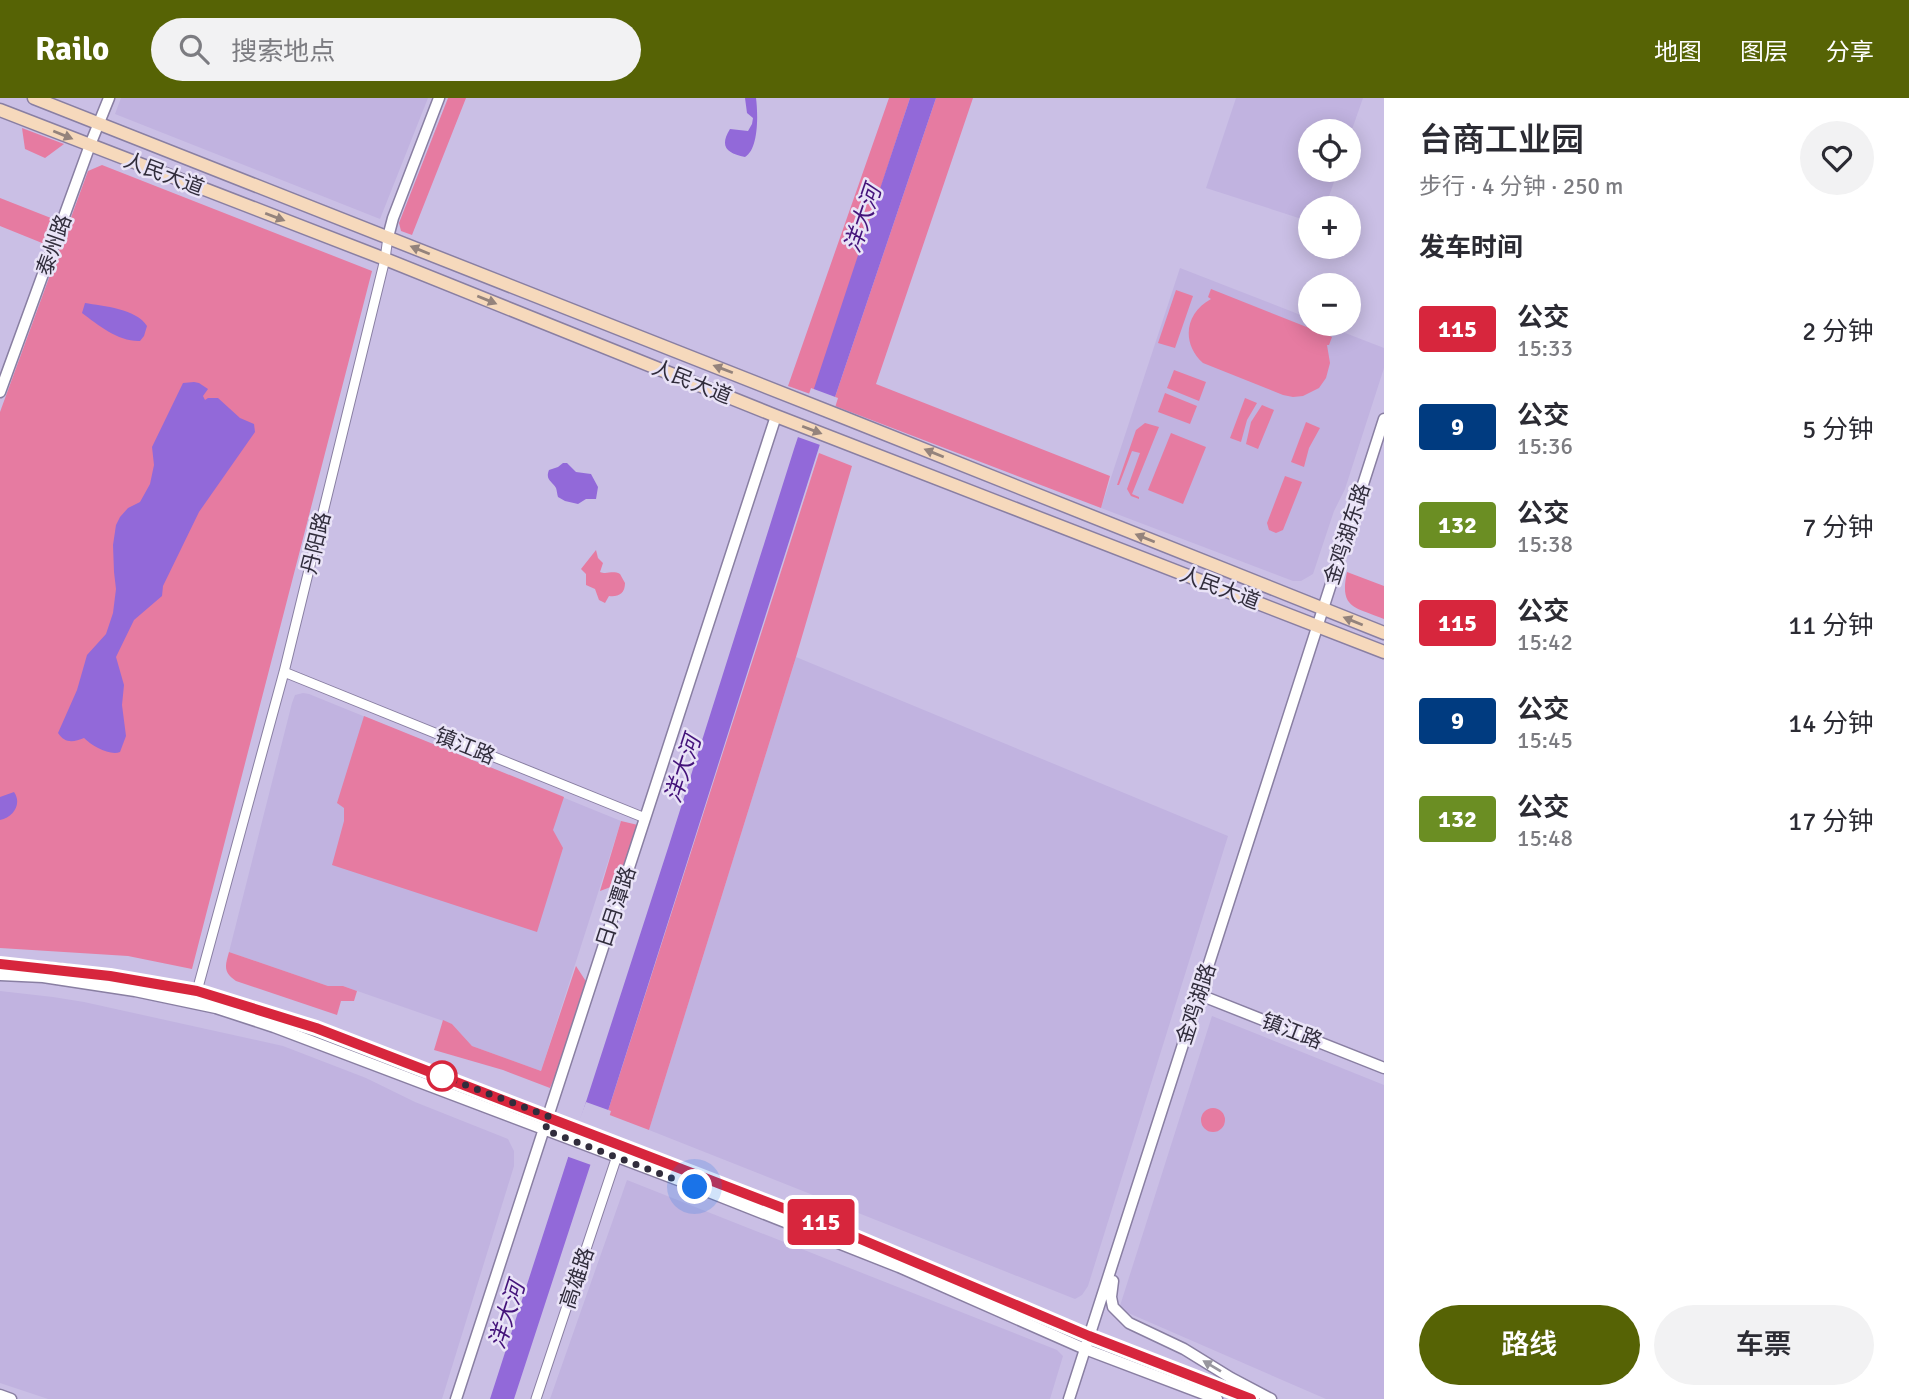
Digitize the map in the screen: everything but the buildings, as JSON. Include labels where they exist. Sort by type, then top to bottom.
[{"type":"main road","name":"人民大道","points":[[35,98],[1383,633]]},
{"type":"main road","points":[[28,121],[27,108],[35,98]]},
{"type":"main road","name":"人民大道","points":[[0,110],[1380,651]]},
{"type":"main road","points":[[444,283],[442,268],[455,264]]},
{"type":"main road","points":[[1265,605],[1274,599],[1270,588]]},
{"type":"main road","points":[[1380,651],[1374,641],[1376,636],[1383,633]]},
{"type":"street","name":"泰州路","points":[[0,392],[109,98]]},
{"type":"street","name":"丹阳路","points":[[197,991],[285,672],[393,218],[439,98]]},
{"type":"street","name":"日月潭路","points":[[456,1399],[776,416]]},
{"type":"street","name":"金鸡湖东路","points":[[1322,609],[1384,419]]},
{"type":"street","name":"金鸡湖路","points":[[1069,1399],[1322,609]]},
{"type":"street","name":"镇江路","points":[[285,672],[645,818]]},
{"type":"street","points":[[0,964],[123,978],[197,991],[316,1028],[832,1227],[1089,1336],[1251,1399]]},
{"type":"street","points":[[0,975],[43,977],[135,991],[216,1008],[274,1027],[617,1156],[899,1268],[1085,1349],[1217,1399]]},
{"type":"street","name":"镇江路","points":[[1200,995],[1384,1068]]},
{"type":"street","name":"高雄路","points":[[536,1399],[617,1156]]},
{"type":"street","points":[[1119,1247],[1111,1297],[1113,1307],[1119,1315],[1129,1323],[1184,1349],[1271,1399]]},
{"type":"street","points":[[0,1395],[11,1399]]},
{"type":"shaded area","points":[[121,98],[428,98],[380,219],[115,114]]},
{"type":"shaded area","points":[[448,98],[466,98],[412,235],[401,231],[399,223]]},
{"type":"shaded area","points":[[745,98],[756,98],[757,112],[753,147],[745,157],[729,151],[725,140],[730,129],[748,131],[752,124],[753,118],[747,113]]},
{"type":"shaded area","points":[[889,98],[910,98],[813,395],[788,386]]},
{"type":"shaded area","points":[[910,98],[936,98],[835,397],[514,1399],[490,1399],[794,449]]},
{"type":"shaded area","points":[[936,98],[973,98],[876,384],[1110,476],[1101,508],[835,406],[835,397]]},
{"type":"shaded area","points":[[1236,98],[1363,98],[1356,119],[1298,119],[1298,182],[1334,182],[1329,196],[1298,196],[1298,218],[1206,188]]},
{"type":"shaded area","points":[[22,128],[64,144],[45,158],[25,149]]},
{"type":"shaded area","points":[[102,165],[372,271],[192,969],[128,956],[0,948],[0,412],[88,171]]},
{"type":"shaded area","points":[[0,198],[56,220],[47,245],[0,226]]},
{"type":"shaded area","points":[[1180,268],[1298,314],[1298,336],[1353,336],[1384,348],[1384,368],[1345,489],[1334,511],[1313,574],[1301,581],[1293,581],[1101,508]]},
{"type":"shaded area","points":[[1211,289],[1298,324],[1298,336],[1332,337],[1327,345],[1330,363],[1326,378],[1319,388],[1303,396],[1283,395],[1203,363],[1191,347],[1189,329],[1196,312],[1211,299],[1208,297]]},
{"type":"shaded area","points":[[1176,290],[1193,296],[1175,348],[1158,343]]},
{"type":"shaded area","points":[[85,303],[119,309],[136,316],[147,326],[144,336],[140,341],[132,341],[109,332],[82,313]]},
{"type":"shaded area","points":[[1174,370],[1206,382],[1199,401],[1167,388]]},
{"type":"shaded area","points":[[194,382],[208,389],[203,396],[205,400],[218,398],[240,418],[254,424],[255,432],[199,512],[163,586],[162,596],[134,620],[116,657],[124,685],[122,705],[126,736],[120,752],[111,753],[101,750],[84,738],[67,740],[58,733],[77,690],[87,655],[106,634],[113,613],[116,589],[113,545],[116,525],[128,508],[140,502],[150,484],[154,465],[152,447],[183,383]]},
{"type":"shaded area","points":[[1165,393],[1197,406],[1190,424],[1158,412]]},
{"type":"shaded area","points":[[1245,398],[1257,403],[1247,420],[1241,442],[1230,438]]},
{"type":"shaded area","points":[[1262,405],[1274,410],[1258,449],[1246,444],[1251,422]]},
{"type":"shaded area","points":[[1306,422],[1320,428],[1309,448],[1304,467],[1291,462]]},
{"type":"shaded area","points":[[1145,423],[1159,427],[1132,494],[1139,499],[1131,496],[1127,489],[1140,453],[1132,451],[1117,485],[1136,430]]},
{"type":"shaded area","points":[[1171,433],[1206,447],[1183,504],[1148,490]]},
{"type":"shaded area","points":[[819,453],[852,466],[796,657],[649,1130],[607,1114]]},
{"type":"shaded area","points":[[567,463],[576,472],[591,474],[598,487],[596,499],[586,499],[578,504],[558,497],[548,473]]},
{"type":"shaded area","points":[[1285,476],[1302,482],[1283,530],[1276,533],[1269,530],[1267,523]]},
{"type":"shaded area","points":[[596,550],[603,563],[600,572],[620,574],[625,583],[622,592],[609,596],[605,603],[599,600],[595,589],[586,585],[586,574],[581,569]]},
{"type":"shaded area","points":[[1347,572],[1384,586],[1384,619],[1357,609],[1348,600],[1345,593]]},
{"type":"shaded area","points":[[796,657],[1228,836],[1088,1286],[1082,1295],[1075,1299],[649,1130]]},
{"type":"shaded area","points":[[303,693],[621,821],[541,1071],[472,1046],[452,1024],[343,986],[328,986],[229,952],[292,703],[295,695]]},
{"type":"shaded area","points":[[364,716],[564,797],[553,830],[563,848],[537,932],[332,865],[344,821],[344,808],[337,803]]},
{"type":"shaded area","points":[[14,792],[17,801],[15,809],[0,820],[0,797]]},
{"type":"shaded area","points":[[621,821],[638,825],[619,884],[600,891]]},
{"type":"shaded area","points":[[229,952],[328,986],[343,986],[357,991],[354,1001],[341,1001],[337,1015],[236,981],[226,968]]},
{"type":"shaded area","points":[[576,966],[587,983],[550,1088],[503,1070],[434,1050],[443,1020],[452,1024],[472,1046],[541,1071]]},
{"type":"shaded area","points":[[0,991],[84,1002],[283,1046],[366,1078],[415,1102],[508,1139],[514,1151],[514,1166],[442,1399],[48,1399],[0,1383]]},
{"type":"shaded area","points":[[1212,1016],[1384,1085],[1384,1399],[1326,1399],[1119,1309]]},
{"type":"shaded area","points":[[1213,1108],[1224,1115],[1225,1120],[1218,1131],[1213,1132],[1202,1125],[1201,1120],[1208,1109]]},
{"type":"shaded area","points":[[627,1180],[1057,1350],[1063,1356],[1050,1399],[550,1399]]},
{"type":"pier","points":[[811,388],[838,398],[823,446],[795,436]]},
{"type":"pier","points":[[586,1102],[611,1111],[594,1166],[566,1156]]},
{"type":"bus line","name":"115","points":[[0,964],[110,976],[197,991],[316,1028],[832,1227],[1089,1336],[1251,1399]]},
{"type":"route","points":[[442,1076],[550,1117],[545,1130],[695,1187]]},
{"type":"water label","name":"洋大河","points":[[863,219]]},
{"type":"water label","name":"洋大河","points":[[683,769]]},
{"type":"water label","name":"洋大河","points":[[507,1315]]}]
